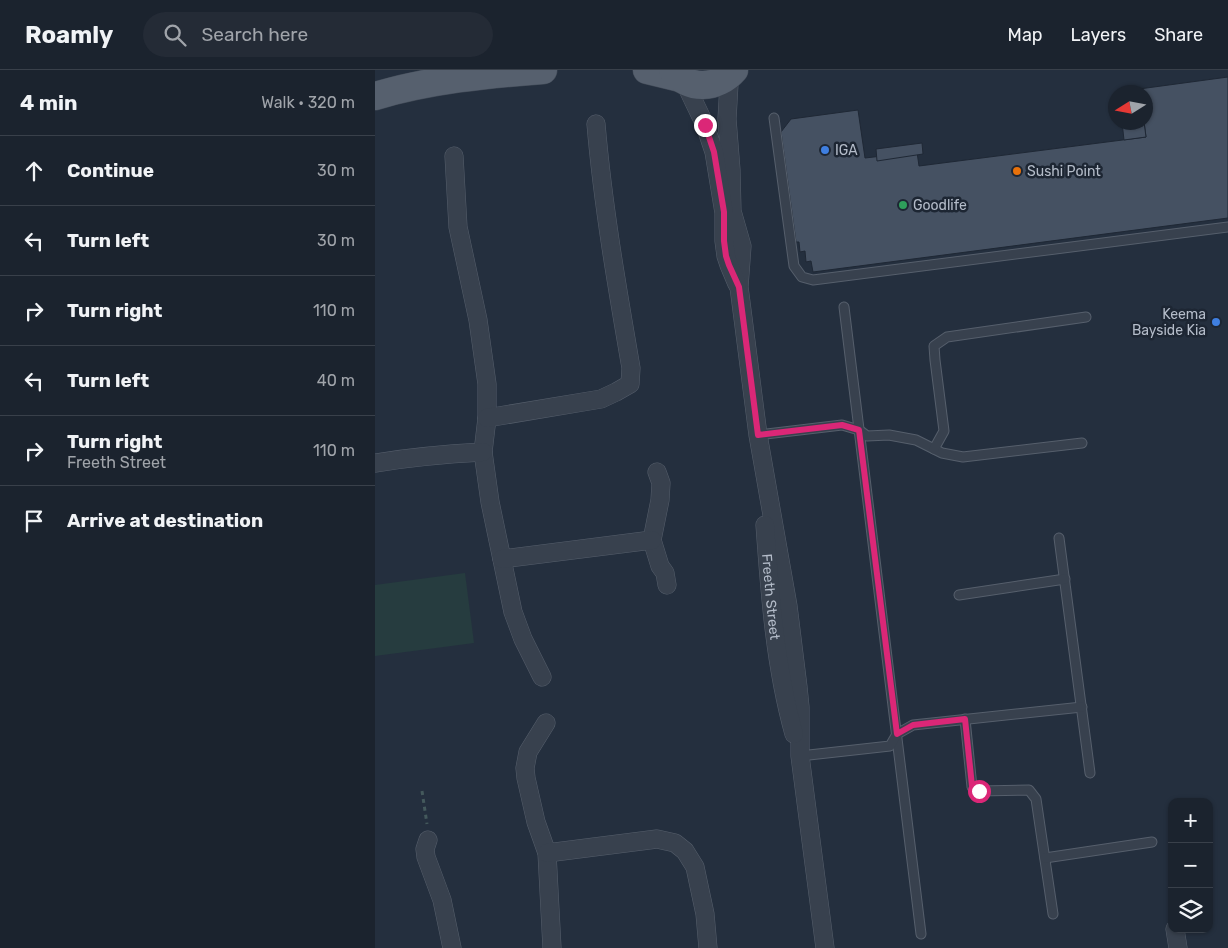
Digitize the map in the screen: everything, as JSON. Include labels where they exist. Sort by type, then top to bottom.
[{"type":"main road","points":[[375,79],[409,70]]},
{"type":"main road","points":[[375,96],[423,84],[543,70]]},
{"type":"main road","points":[[647,70],[679,76],[698,85],[709,85],[721,81],[734,71]]},
{"type":"street","name":"Freeth Street","points":[[734,71],[729,84],[727,119],[732,211],[742,246],[739,287],[758,435],[785,582],[788,669],[800,707],[799,756],[825,948]]},
{"type":"street","name":"Freeth Street","points":[[679,76],[705,125],[714,152],[724,212],[726,256],[739,287]]},
{"type":"street","points":[[487,418],[601,399],[630,384],[631,368],[600,172],[596,124]]},
{"type":"street","points":[[454,156],[458,227],[478,320],[487,384],[487,418],[483,452],[490,502],[513,612],[523,639],[542,677]]},
{"type":"street","points":[[375,463],[440,454],[483,452]]},
{"type":"street","points":[[657,472],[661,483],[652,540],[660,566],[665,573],[667,585]]},
{"type":"street","points":[[502,559],[652,540]]},
{"type":"street","points":[[546,723],[528,752],[525,768],[536,822],[547,853],[552,948]]},
{"type":"street","points":[[547,853],[657,839],[675,843],[685,851],[695,867],[705,914],[708,948]]},
{"type":"street","points":[[428,840],[425,849],[426,857],[442,900],[452,948]]},
{"type":"street","points":[[1175,933],[1177,948]]},
{"type":"lane","points":[[774,118],[794,266],[802,278],[813,280],[1228,226]]},
{"type":"lane","points":[[844,307],[921,934]]},
{"type":"lane","points":[[933,449],[944,431],[934,346],[947,337],[1086,316]]},
{"type":"lane","points":[[758,435],[842,425],[859,430],[867,436],[889,435],[916,440],[942,453],[963,457],[1082,443]]},
{"type":"lane","points":[[1059,538],[1090,773]]},
{"type":"lane","points":[[959,594],[1065,579]]},
{"type":"lane","points":[[799,756],[890,746],[897,734],[913,725],[1082,707]]},
{"type":"lane","points":[[965,719],[972,786],[979,791],[1029,790],[1036,799],[1053,914]]},
{"type":"lane","points":[[1045,858],[1152,842]]},
{"type":"path","points":[[422,791],[428,831],[425,835],[428,840]]},
{"type":"green space","points":[[465,573],[474,643],[375,656],[375,585]]},
{"type":"building","points":[[1228,77],[1228,218],[813,272],[811,261],[806,262],[805,251],[800,252],[799,242],[796,242],[781,132],[791,119],[858,110],[865,158],[917,152],[919,166],[1146,137],[1145,130],[1153,130],[1153,87]]},
{"type":"building","points":[[1123,130],[1145,130],[1146,137],[1124,140]]},
{"type":"building","points":[[922,143],[923,154],[877,161],[876,149]]},
{"type":"place","name":"IGA","points":[[825,150]]},
{"type":"place","name":"Sushi Point","points":[[1017,171]]},
{"type":"place","name":"Goodlife","points":[[903,205]]},
{"type":"place","name":"Keema Bayside Kia","points":[[1216,322]]},
{"type":"route","points":[[705,125],[714,152],[724,212],[726,256],[739,287],[758,435],[842,425],[859,430],[897,734],[913,725],[965,719],[972,786],[979,791]]}]
